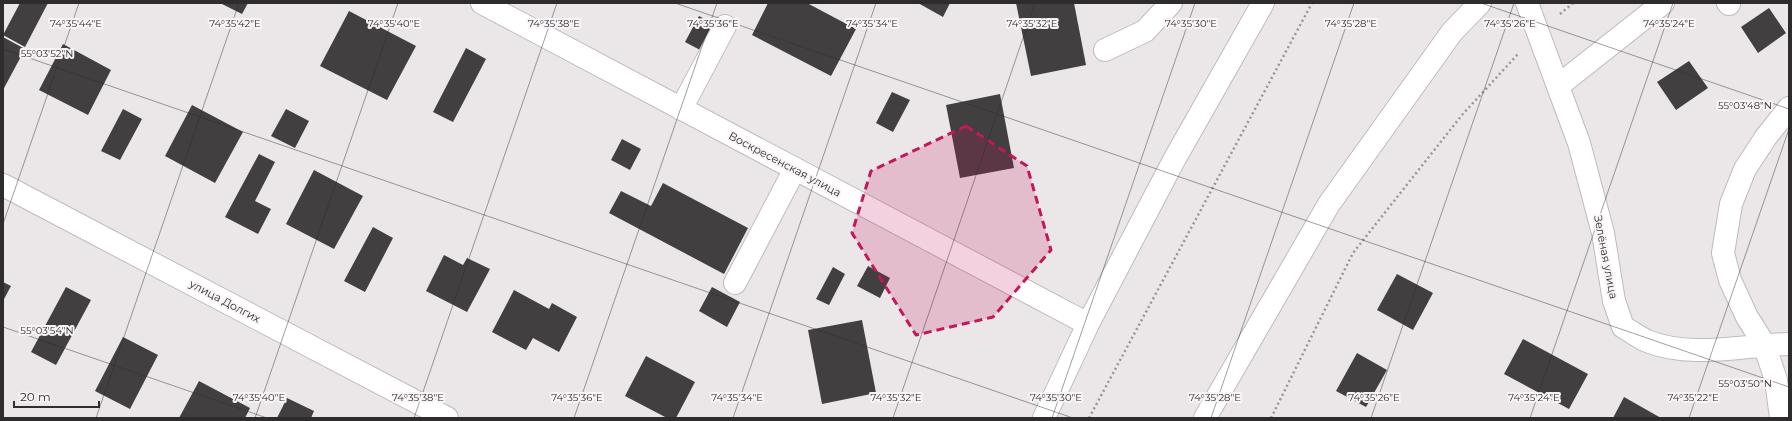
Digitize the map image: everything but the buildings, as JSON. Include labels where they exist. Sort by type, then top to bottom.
[{"type":"street","name":"Воскресенская улица","points":[[482,3],[1088,324]]},
{"type":"street","points":[[1105,50],[1145,31],[1171,3]]},
{"type":"street","points":[[1044,418],[1088,324],[1174,160],[1263,3]]},
{"type":"street","points":[[1205,418],[1329,204],[1452,32],[1480,3]]},
{"type":"street","name":"Зелёная улица","points":[[1527,3],[1579,143],[1603,233],[1614,302],[1623,327],[1646,341],[1677,349],[1720,349],[1764,344],[1789,344]]},
{"type":"street","points":[[1558,86],[1663,3]]},
{"type":"street","points":[[681,109],[725,26]]},
{"type":"street","points":[[1781,418],[1776,380],[1764,344],[1744,311],[1730,280],[1723,253],[1730,204],[1745,169],[1766,137],[1789,108]]},
{"type":"street","points":[[735,283],[795,169]]},
{"type":"street","name":"улица Долгих","points":[[3,185],[447,418]]},
{"type":"path","points":[[1089,418],[1312,3]]},
{"type":"path","points":[[1271,418],[1353,253],[1462,115],[1538,32],[1573,3]]},
{"type":"highlighted area","points":[[966,126],[1027,166],[1051,250],[993,317],[916,335],[852,233],[871,171]]}]
